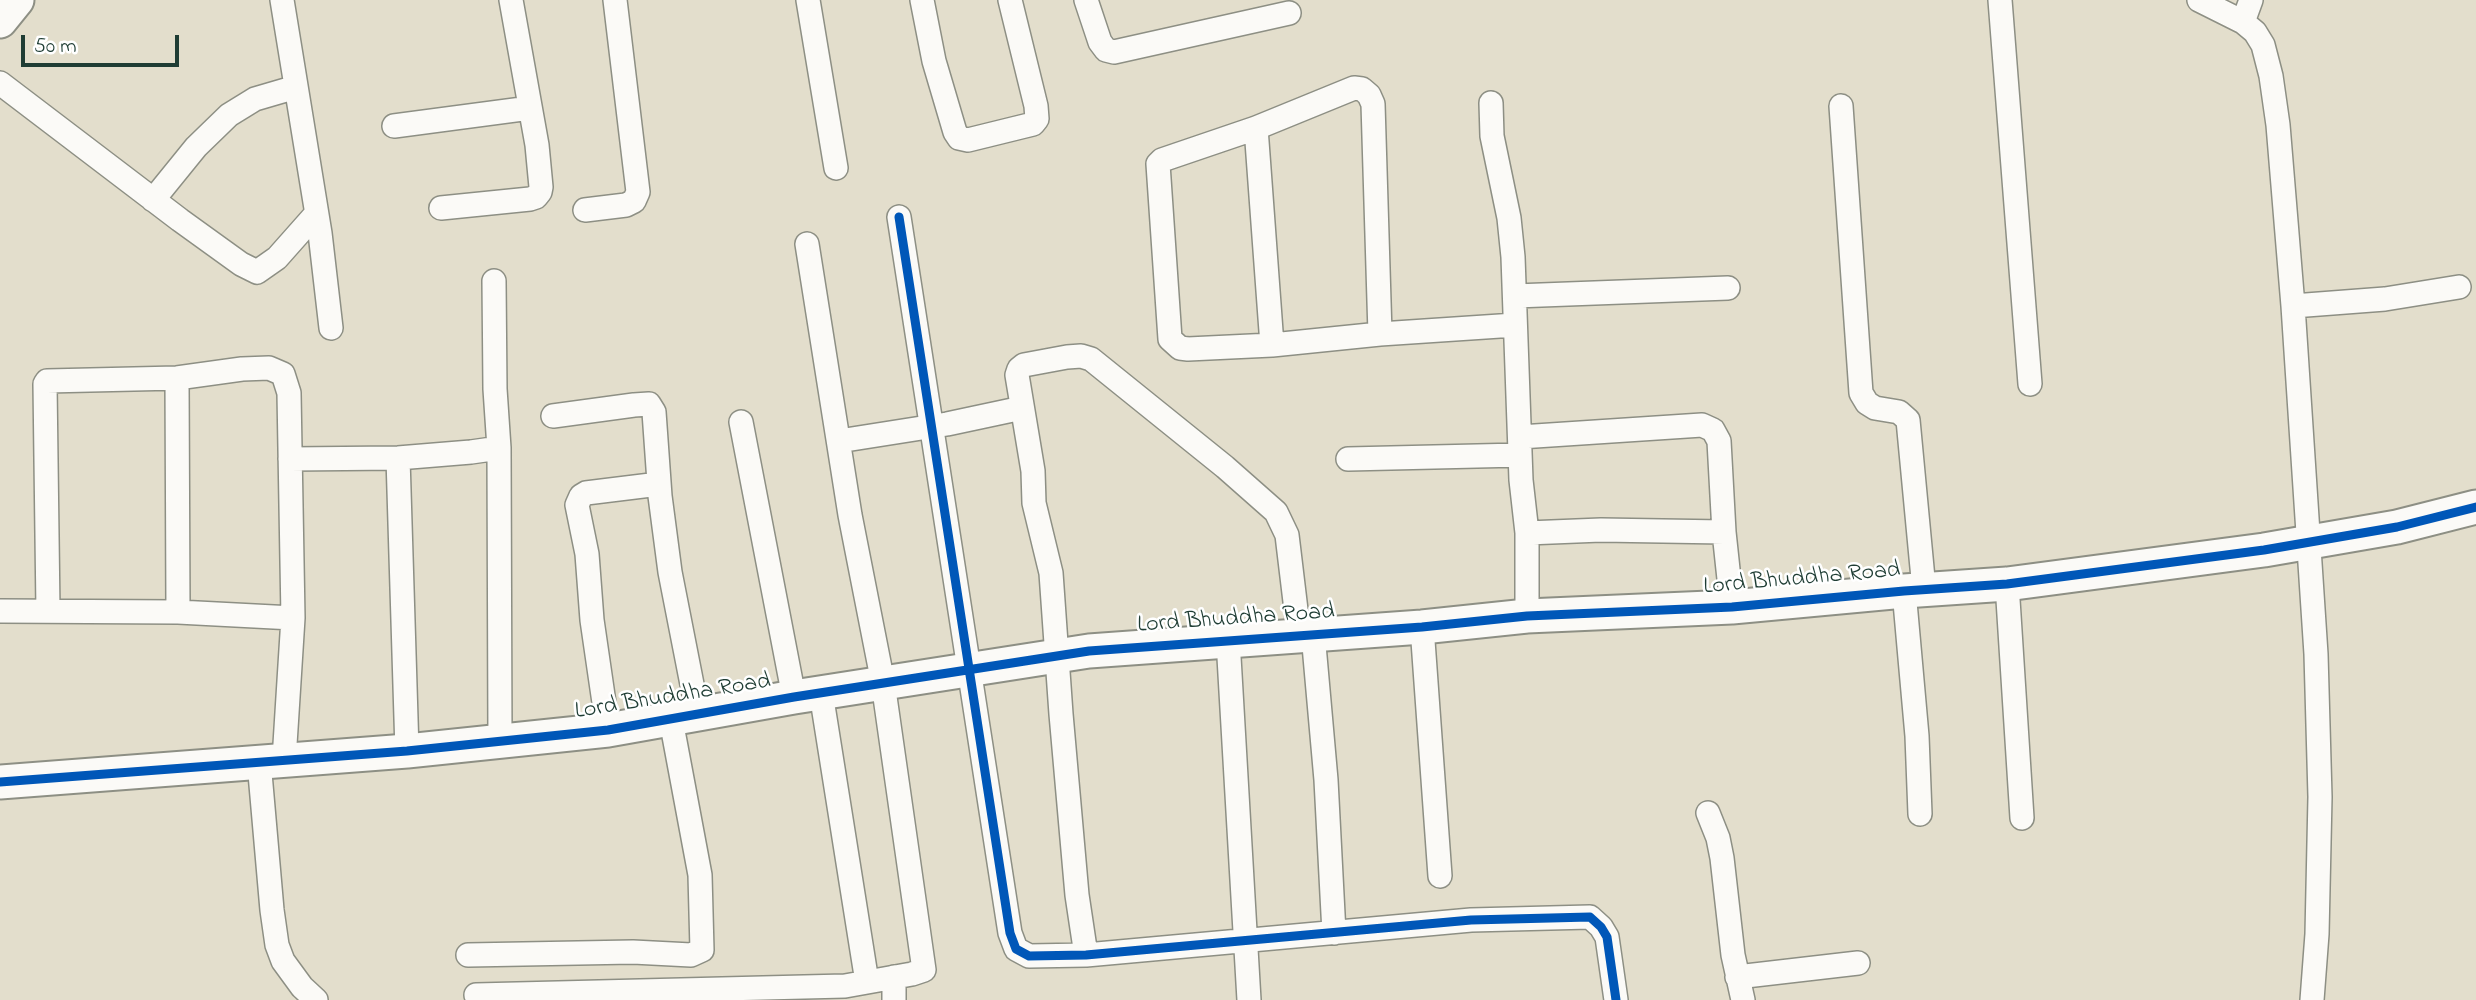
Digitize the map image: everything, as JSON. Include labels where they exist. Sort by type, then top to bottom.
[{"type":"street","points":[[0,22],[17,0]]},
{"type":"street","points":[[282,0],[331,328]]},
{"type":"street","points":[[441,208],[536,197],[541,187],[511,0]]},
{"type":"street","points":[[585,210],[626,205],[634,201],[638,192],[615,0]]},
{"type":"street","points":[[808,0],[836,168]]},
{"type":"street","points":[[922,0],[934,61],[955,132],[959,138],[968,140],[1032,124],[1037,119],[1010,0]]},
{"type":"street","points":[[1086,0],[1100,42],[1106,50],[1114,52],[1289,13]]},
{"type":"street","points":[[2000,0],[2030,384]]},
{"type":"street","points":[[2199,0],[2243,22],[2255,32],[2263,45],[2271,76],[2278,125],[2316,654],[2320,797],[2317,934],[2312,1000]]},
{"type":"street","points":[[2243,22],[2250,0]]},
{"type":"street","points":[[0,83],[153,200],[241,264],[257,272],[277,258],[316,214]]},
{"type":"street","points":[[153,200],[196,147],[229,115],[255,99],[296,87]]},
{"type":"street","points":[[1380,334],[1374,113],[1369,94],[1354,88],[1256,128],[1162,160],[1158,164],[1169,335],[1173,344],[1180,348],[1272,345],[1380,334],[1515,325]]},
{"type":"street","points":[[1491,103],[1492,136],[1509,218],[1516,296],[1520,446],[1527,533],[1527,616]]},
{"type":"street","points":[[1841,106],[1861,393],[1867,403],[1875,408],[1899,412],[1908,419],[1920,814]]},
{"type":"street","points":[[394,126],[530,108]]},
{"type":"street","points":[[1256,128],[1272,345]]},
{"type":"street","points":[[899,217],[1010,933],[1016,949],[1029,956],[1086,955],[1471,920],[1590,917],[1607,937],[1616,1000]]},
{"type":"street","points":[[476,995],[834,987],[924,970],[883,684],[850,515],[807,244]]},
{"type":"street","points":[[494,281],[495,389],[499,448],[500,741]]},
{"type":"street","points":[[2293,306],[2385,299],[2459,287]]},
{"type":"street","points":[[1516,296],[1728,288]]},
{"type":"street","points":[[1086,955],[1077,895],[1060,714],[1051,573],[1034,503],[1033,471],[1017,375],[1024,365],[1081,356],[1091,359],[1225,467],[1276,512],[1281,520],[1306,634],[1326,780],[1334,933]]},
{"type":"street","points":[[48,611],[47,381],[177,378],[269,368],[284,374],[289,393],[293,618],[272,761],[272,910],[277,945],[283,961],[302,987],[316,1000]]},
{"type":"street","points":[[177,378],[178,612]]},
{"type":"street","points":[[468,955],[633,952],[691,955],[700,953],[703,947],[700,874],[659,484],[654,412],[649,404],[553,416]]},
{"type":"street","points":[[839,441],[931,427],[1022,408]]},
{"type":"street","points":[[741,422],[808,695],[867,982]]},
{"type":"street","points":[[1348,460],[1520,446],[1708,426],[1719,441],[1724,532],[1732,607]]},
{"type":"street","points":[[290,460],[398,458],[499,448]]},
{"type":"street","points":[[398,458],[407,751]]},
{"type":"street","points":[[608,730],[592,620],[587,554],[577,505],[581,496],[586,494],[659,484]]},
{"type":"street","name":"Lord Bhuddha Road","points":[[0,782],[407,751],[608,730],[808,695],[1089,651],[1422,627],[1527,616],[1732,607],[2007,584],[2308,542],[2397,527],[2476,507]]},
{"type":"street","points":[[1527,533],[1601,530],[1724,532]]},
{"type":"street","points":[[2007,584],[2022,818]]},
{"type":"street","points":[[0,611],[178,612],[293,618]]},
{"type":"street","points":[[1422,627],[1440,876]]},
{"type":"street","points":[[1228,640],[1249,1000]]},
{"type":"street","points":[[1708,813],[1718,838],[1722,858],[1732,955],[1743,1000]]},
{"type":"street","points":[[691,955],[700,974],[702,990]]},
{"type":"street","points":[[1737,977],[1858,963]]},
{"type":"street","points":[[894,977],[894,1000]]},
{"type":"cycle path","points":[[899,217],[1010,933],[1016,949],[1029,956],[1086,955],[1471,920],[1590,917],[1607,937],[1616,1000]]},
{"type":"cycle path","points":[[0,782],[407,751],[608,730],[794,697],[1089,651],[1422,627],[1527,616],[1732,607],[2007,584],[2264,550],[2397,527],[2476,507]]}]
